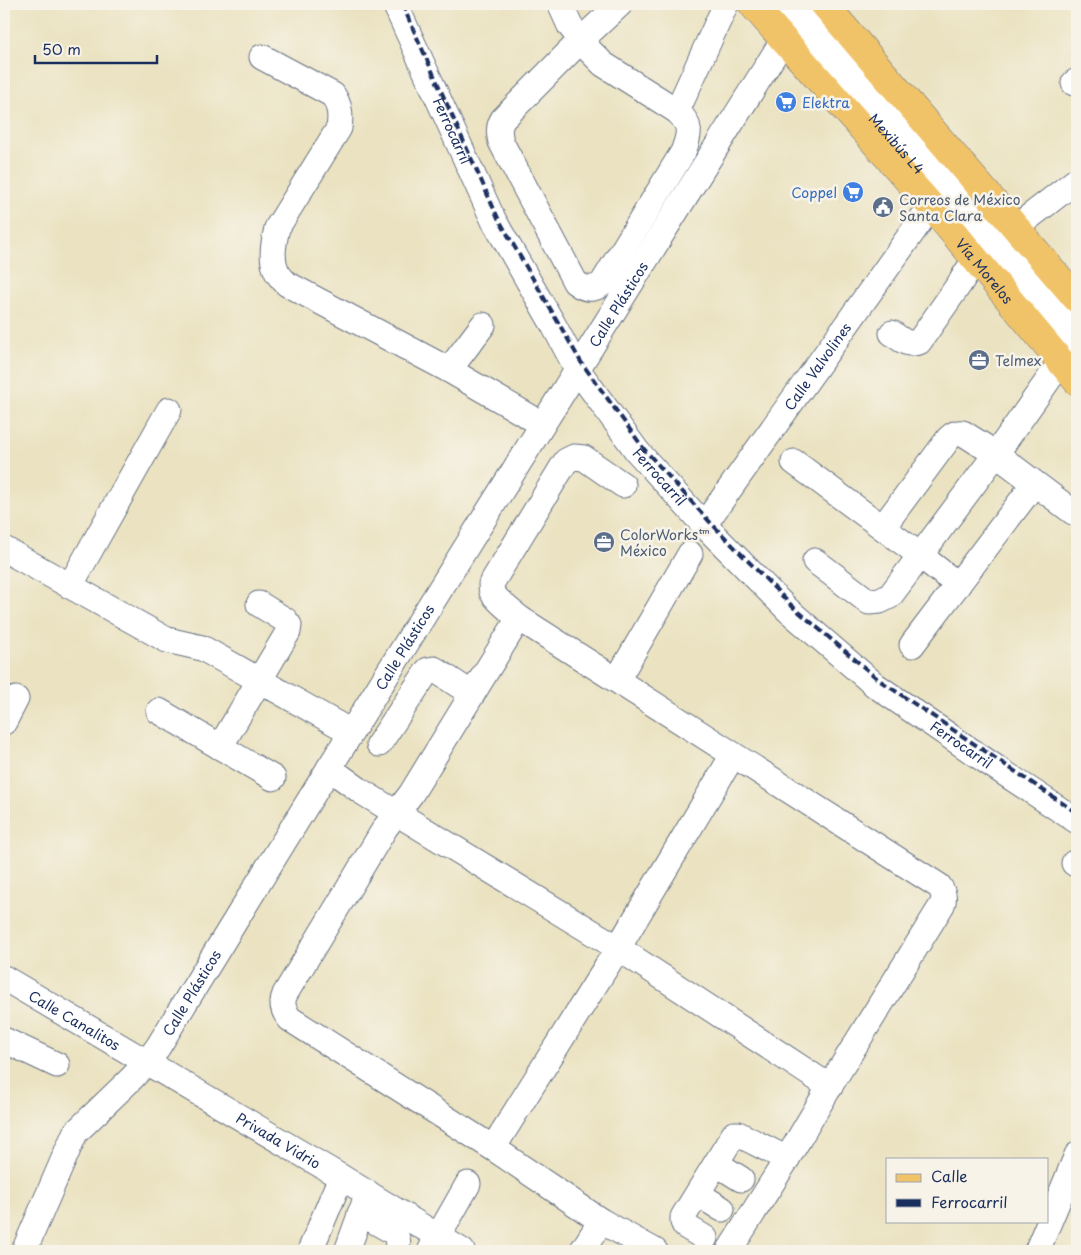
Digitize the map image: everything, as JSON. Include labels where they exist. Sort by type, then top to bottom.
[{"type":"main road","name":"Vía Morelos","points":[[752,4],[931,206],[996,243],[1077,300]]},
{"type":"main road","name":"Vía Morelos","points":[[824,4],[996,243],[1072,365]]},
{"type":"street","name":"Ferrocarril","points":[[395,4],[493,219],[577,369],[638,451],[704,525],[788,610],[875,685],[1077,821]]},
{"type":"street","points":[[560,4],[570,26],[582,40],[590,51],[603,64],[676,111],[685,118],[688,126],[688,140],[683,152],[602,284],[590,289],[582,287],[575,282],[501,142],[499,126],[503,119],[582,40],[620,4]]},
{"type":"street","points":[[676,111],[726,4]]},
{"type":"street","name":"Mexibús L4","points":[[774,4],[996,243],[1077,323]]},
{"type":"street","name":"Mexibús L4","points":[[804,4],[996,243]]},
{"type":"street","name":"Calle Plásticos","points":[[24,1251],[75,1133],[147,1062],[158,1046],[542,424],[784,39]]},
{"type":"street","points":[[262,57],[333,95],[340,110],[338,128],[277,228],[273,247],[277,273],[287,284],[449,370],[542,424]]},
{"type":"street","points":[[892,333],[905,342],[914,344],[918,342],[960,283],[996,243],[1077,180]]},
{"type":"street","name":"Calle Valvolines","points":[[704,525],[931,206]]},
{"type":"street","points":[[449,370],[483,324]]},
{"type":"street","points":[[815,561],[869,602],[880,601],[890,596],[996,454],[1072,365]]},
{"type":"street","points":[[70,586],[169,410]]},
{"type":"street","points":[[883,527],[952,435],[956,433],[963,433],[996,454],[1073,512]]},
{"type":"street","points":[[624,484],[584,458],[574,457],[566,461],[491,584],[493,594],[520,618],[939,886],[944,899],[841,1067],[788,1158],[728,1251]]},
{"type":"street","points":[[794,462],[958,585]]},
{"type":"street","points":[[912,645],[1034,484]]},
{"type":"street","points":[[4,549],[167,640],[202,648],[351,732]]},
{"type":"street","points":[[617,680],[690,554]]},
{"type":"street","points":[[220,747],[288,632],[289,625],[285,620],[259,604]]},
{"type":"street","points":[[520,618],[411,794],[385,828],[285,994],[282,1000],[283,1006],[290,1019],[493,1148],[601,1221],[654,1251]]},
{"type":"street","points":[[379,744],[428,670],[434,669],[472,694]]},
{"type":"street","points":[[4,722],[16,699]]},
{"type":"street","points":[[159,711],[273,778]]},
{"type":"street","points":[[493,1148],[618,948],[733,755]]},
{"type":"street","points":[[329,768],[362,792],[618,948],[830,1087]]},
{"type":"street","name":"Calle Canalitos","points":[[4,978],[147,1062]]},
{"type":"street","points":[[4,1040],[57,1065]]},
{"type":"street","name":"Privada Vidrio","points":[[147,1062],[341,1177],[364,1203]]},
{"type":"street","points":[[705,1238],[685,1226],[683,1217],[717,1164],[732,1136],[737,1134],[788,1158]]},
{"type":"street","points":[[1037,1251],[1077,1155]]},
{"type":"street","points":[[717,1164],[742,1179]]},
{"type":"street","points":[[310,1251],[341,1177]]},
{"type":"street","points":[[434,1244],[468,1184]]},
{"type":"street","points":[[698,1194],[722,1209]]},
{"type":"street","points":[[364,1203],[434,1244],[462,1251]]},
{"type":"street","points":[[347,1251],[364,1203]]},
{"type":"street","points":[[364,1203],[394,1232],[398,1240],[396,1251]]},
{"type":"street","points":[[582,1251],[601,1221]]},
{"type":"railway","points":[[402,4],[498,218],[581,362],[644,449],[708,520],[792,606],[879,680],[1077,813]]},
{"type":"place","name":"Elektra","points":[[786,102]]},
{"type":"place","name":"Coppel","points":[[853,192]]},
{"type":"place","name":"Correos de México Santa Clara","points":[[883,207]]},
{"type":"place","name":"Telmex","points":[[979,360]]},
{"type":"place","name":"ColorWorks™ México","points":[[604,542]]}]
